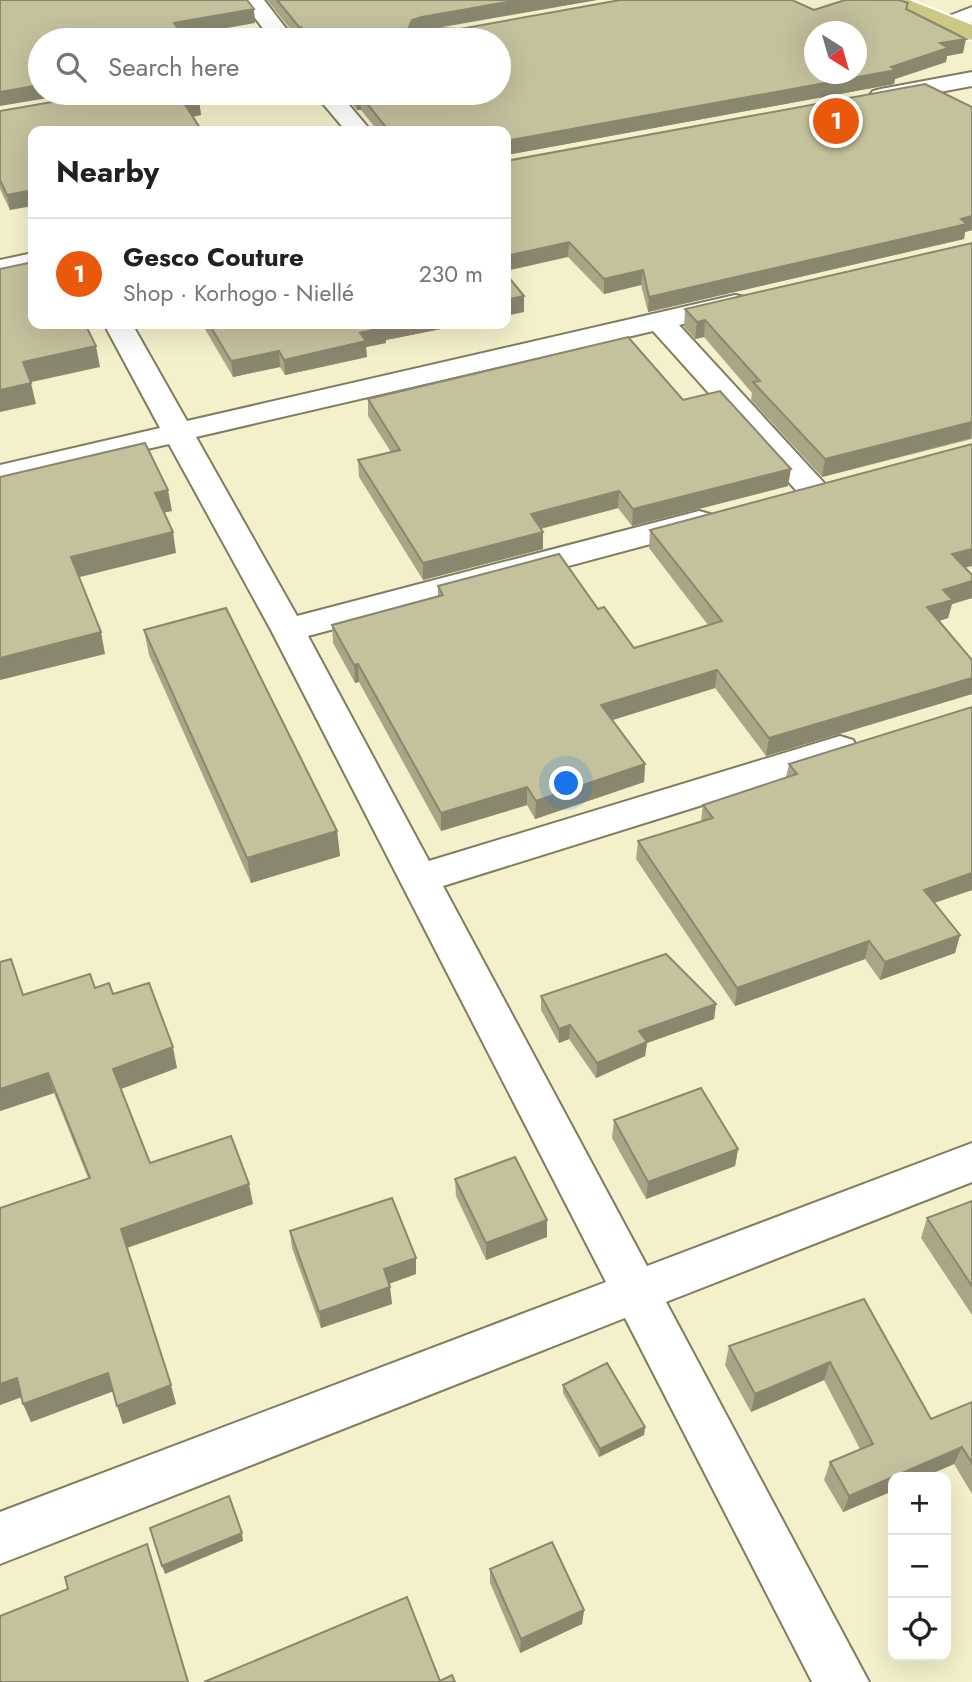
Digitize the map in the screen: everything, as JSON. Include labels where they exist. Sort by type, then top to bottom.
[{"type":"main road","points":[[890,0],[972,33]]},
{"type":"street","points":[[252,0],[274,28]]},
{"type":"street","points":[[949,24],[972,14]]},
{"type":"street","points":[[862,99],[972,79]]},
{"type":"street","points":[[336,105],[355,126]]},
{"type":"street","points":[[0,268],[28,262]]},
{"type":"street","points":[[0,474],[768,295]]},
{"type":"street","points":[[659,320],[813,491]]},
{"type":"street","points":[[121,329],[289,630],[841,1682]]},
{"type":"street","points":[[289,630],[733,513]]},
{"type":"street","points":[[420,878],[867,741]]},
{"type":"street","points":[[0,1538],[972,1162]]},
{"type":"building","points":[[0,0],[247,0],[254,9],[174,23],[178,28],[28,28],[28,87],[0,92]]},
{"type":"building","points":[[277,0],[518,0],[422,17],[412,20],[409,27],[434,28],[302,28]]},
{"type":"building","points":[[620,0],[792,0],[814,10],[845,0],[899,0],[908,3],[906,9],[966,39],[940,43],[948,48],[891,67],[896,70],[867,75],[867,21],[804,21],[804,84],[819,84],[511,140],[511,126],[385,126],[368,105],[511,105],[511,28],[466,28]]},
{"type":"building","points":[[925,84],[972,107],[972,216],[961,219],[967,224],[649,297],[643,270],[604,279],[569,242],[511,255],[511,160]]},
{"type":"building","points":[[35,105],[185,105],[199,126],[28,126],[28,191],[7,195],[0,180],[0,111]]},
{"type":"building","points":[[972,243],[972,422],[825,459],[753,382],[760,381],[705,320],[697,322],[685,309]]},
{"type":"building","points":[[28,263],[28,329],[88,329],[96,346],[23,362],[31,383],[0,390],[0,269]]},
{"type":"building","points":[[511,280],[524,296],[511,299]]},
{"type":"building","points":[[212,329],[377,329],[360,333],[366,341],[284,360],[279,351],[231,361]]},
{"type":"building","points":[[628,337],[683,400],[720,391],[791,469],[633,509],[619,491],[531,514],[543,532],[423,563],[358,460],[400,450],[368,399]]},
{"type":"building","points":[[145,443],[168,490],[155,493],[173,532],[71,557],[101,632],[0,658],[0,477]]},
{"type":"building","points":[[972,444],[972,549],[952,554],[972,575],[972,581],[943,590],[953,600],[927,607],[972,660],[972,678],[769,738],[717,670],[601,705],[645,764],[536,801],[527,787],[441,813],[358,664],[354,665],[332,625],[443,595],[438,586],[559,554],[598,609],[604,607],[634,648],[722,621],[650,530]]},
{"type":"building","points":[[226,608],[337,831],[247,858],[144,630]]},
{"type":"building","points":[[972,707],[972,873],[924,890],[960,935],[885,962],[869,941],[737,988],[638,841],[713,818],[703,805],[797,774],[789,764]]},
{"type":"building","points":[[666,954],[716,1004],[639,1031],[647,1042],[597,1063],[570,1025],[559,1029],[541,996]]},
{"type":"building","points":[[11,959],[23,995],[90,974],[95,988],[109,983],[113,994],[149,983],[173,1047],[113,1069],[150,1163],[231,1136],[249,1184],[121,1229],[171,1385],[117,1406],[108,1373],[23,1404],[17,1378],[0,1384],[0,1208],[90,1178],[48,1073],[0,1089],[0,962]]},
{"type":"building","points":[[701,1088],[738,1149],[648,1182],[614,1120]]},
{"type":"building","points":[[515,1157],[547,1220],[486,1243],[455,1179]]},
{"type":"building","points":[[392,1198],[416,1258],[384,1269],[390,1287],[319,1312],[290,1231]]},
{"type":"building","points":[[972,1201],[972,1286],[927,1218]]},
{"type":"building","points":[[864,1299],[931,1419],[972,1402],[972,1463],[962,1447],[904,1472],[888,1472],[888,1479],[849,1496],[830,1462],[873,1444],[830,1362],[755,1394],[729,1346]]},
{"type":"building","points":[[607,1363],[645,1427],[600,1449],[563,1385]]},
{"type":"building","points":[[229,1496],[242,1533],[162,1566],[150,1528]]},
{"type":"building","points":[[552,1542],[584,1610],[521,1639],[490,1569]]},
{"type":"building","points":[[147,1544],[188,1682],[0,1682],[0,1616],[68,1589],[65,1577]]},
{"type":"building","points":[[407,1597],[440,1681],[452,1675],[455,1682],[204,1682]]},
{"type":"place","name":"Gesco Couture","points":[[836,121]]}]
